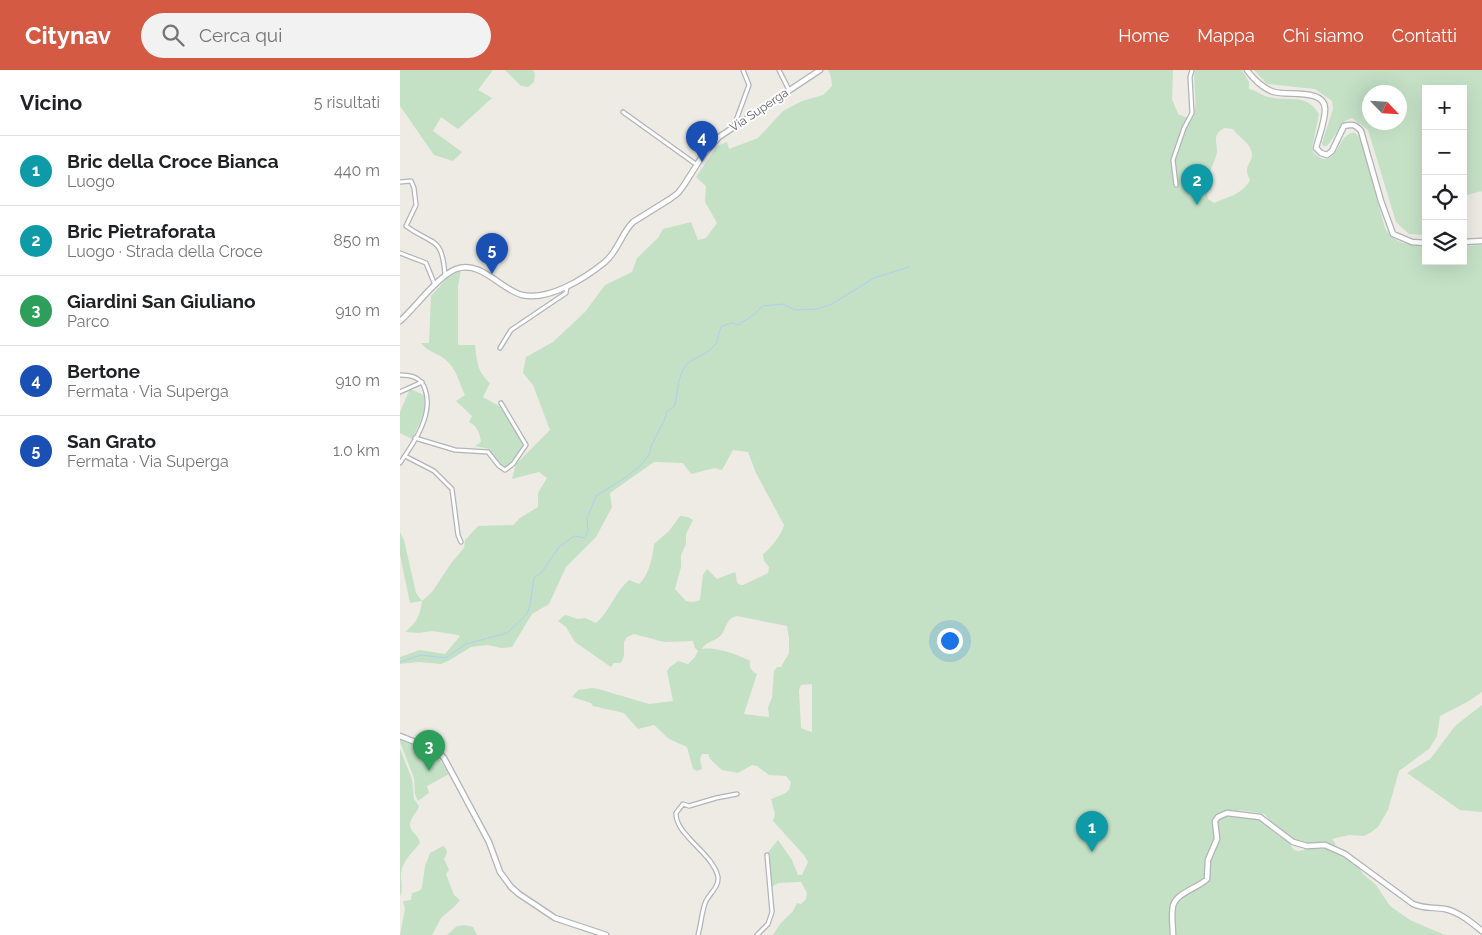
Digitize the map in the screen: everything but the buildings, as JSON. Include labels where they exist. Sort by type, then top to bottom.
[{"type":"street","points":[[734,127],[749,85],[743,70]]},
{"type":"street","points":[[779,70],[789,90]]},
{"type":"street","name":"Via Superga","points":[[400,321],[435,286],[457,269],[474,269],[522,295],[548,294],[567,287],[604,263],[614,253],[629,226],[678,193],[703,155],[719,137],[820,70]]},
{"type":"street","points":[[1176,185],[1173,160],[1184,128],[1192,112],[1190,77],[1192,70]]},
{"type":"street","points":[[1247,70],[1272,91],[1309,95],[1318,97],[1323,102],[1325,108],[1324,118],[1316,148],[1321,153],[1327,155],[1332,151],[1344,126],[1351,124],[1357,126],[1361,131],[1381,201],[1393,234],[1412,242],[1422,243]]},
{"type":"street","points":[[623,112],[697,165]]},
{"type":"street","points":[[400,182],[411,181],[416,201],[406,226],[438,245],[444,261],[446,276]]},
{"type":"street","points":[[1467,242],[1482,241]]},
{"type":"street","points":[[400,252],[426,263],[435,286]]},
{"type":"street","points":[[500,348],[511,330],[566,293],[567,287]]},
{"type":"street","points":[[400,375],[411,376],[422,382],[428,405],[426,415],[415,438],[400,463]]},
{"type":"street","points":[[400,392],[422,382]]},
{"type":"street","points":[[415,438],[455,450],[488,452],[499,466],[505,470],[513,464],[526,445],[501,403]]},
{"type":"street","points":[[405,456],[434,471],[452,489],[458,535],[461,542]]},
{"type":"street","points":[[400,736],[436,750],[444,758],[489,842],[500,872],[511,887],[540,909],[562,921],[606,935]]},
{"type":"street","points":[[698,935],[703,921],[705,903],[714,890],[718,878],[712,864],[678,825],[676,813],[682,804],[689,806],[737,794]]},
{"type":"street","points":[[1173,935],[1173,907],[1179,896],[1201,885],[1207,879],[1208,860],[1217,839],[1216,820],[1227,813],[1260,817],[1293,842],[1307,846],[1325,845],[1332,847],[1354,860],[1413,904],[1423,908],[1440,908],[1452,912],[1482,931]]},
{"type":"street","points":[[757,935],[768,924],[772,912],[767,855]]},
{"type":"green space","points":[[400,70],[493,70],[478,90],[492,98],[458,129],[441,117],[433,131],[462,152],[453,161],[434,155],[400,106]]},
{"type":"green space","points":[[505,70],[533,70],[535,74],[534,82],[528,87],[521,86]]},
{"type":"green space","points":[[828,70],[1173,70],[1172,99],[1178,114],[1185,117],[1193,117],[1195,111],[1195,70],[1242,70],[1249,82],[1249,89],[1268,97],[1302,100],[1314,107],[1319,114],[1312,148],[1318,156],[1324,159],[1331,157],[1344,138],[1351,133],[1355,133],[1360,138],[1385,228],[1388,233],[1402,243],[1422,246],[1422,265],[1467,265],[1467,246],[1482,245],[1482,692],[1440,716],[1437,736],[1429,749],[1399,771],[1388,810],[1378,827],[1364,836],[1349,835],[1332,839],[1336,844],[1334,847],[1306,844],[1289,837],[1264,814],[1236,810],[1217,815],[1212,819],[1214,842],[1206,861],[1205,877],[1174,899],[1170,912],[1170,935],[773,935],[780,924],[793,911],[797,903],[801,904],[806,899],[807,893],[801,882],[778,883],[772,887],[768,852],[778,840],[792,860],[798,875],[802,875],[808,862],[804,855],[773,821],[775,814],[771,799],[789,790],[791,782],[786,776],[769,775],[757,766],[752,765],[738,773],[722,770],[710,759],[708,754],[702,754],[700,759],[702,769],[697,771],[693,769],[687,747],[669,739],[654,725],[638,729],[624,713],[593,706],[591,703],[572,697],[578,690],[593,688],[649,704],[673,701],[667,671],[678,661],[688,664],[695,657],[698,651],[693,641],[664,642],[634,634],[627,637],[624,642],[624,656],[621,663],[614,663],[611,667],[575,642],[566,627],[558,621],[565,615],[578,619],[585,618],[596,623],[629,580],[639,584],[650,566],[654,544],[669,531],[680,516],[693,520],[686,534],[686,544],[681,555],[681,567],[675,589],[686,601],[700,600],[703,575],[707,569],[717,579],[735,572],[737,582],[740,585],[768,573],[769,567],[764,561],[763,554],[776,541],[784,525],[756,473],[748,452],[733,450],[722,470],[715,468],[691,474],[683,463],[654,462],[610,493],[612,507],[596,537],[566,567],[549,604],[532,614],[512,647],[501,648],[488,645],[471,647],[441,664],[418,662],[400,664],[400,657],[420,650],[445,654],[460,636],[432,631],[419,633],[405,632],[419,615],[422,601],[432,592],[464,548],[465,540],[478,526],[513,525],[520,518],[538,507],[538,493],[547,478],[539,472],[512,479],[516,464],[550,430],[533,385],[523,373],[526,357],[553,342],[585,312],[605,285],[632,272],[637,258],[658,238],[663,229],[691,222],[698,240],[706,238],[717,223],[705,202],[706,186],[696,177],[717,146],[727,142],[729,149],[758,138],[783,111],[802,101],[823,95],[832,86]],"holes":[[[1225,128],[1233,129],[1250,147],[1252,158],[1247,170],[1250,180],[1239,192],[1214,203],[1208,199],[1206,186],[1217,152],[1216,137]],[[737,616],[787,626],[789,653],[781,667],[777,667],[774,671],[772,698],[768,707],[769,717],[744,714],[757,674],[751,669],[750,661],[727,652],[707,648],[702,649],[706,644],[720,636],[729,620]],[[812,684],[812,732],[801,728],[799,690],[801,685]]]},
{"type":"green space","points":[[1254,70],[1482,70],[1482,192],[1467,195],[1467,85],[1422,85],[1422,235],[1409,234],[1396,222],[1368,130],[1407,130],[1407,85],[1362,85],[1362,126],[1352,118],[1345,121],[1327,146],[1323,146],[1322,143],[1333,109],[1332,101],[1315,89],[1267,84]]},
{"type":"green space","points":[[461,270],[458,286],[458,345],[475,345],[480,370],[490,383],[483,397],[499,406],[513,426],[524,447],[507,467],[502,467],[489,449],[475,446],[481,442],[480,436],[476,428],[469,422],[472,416],[456,401],[465,395],[456,373],[447,361],[421,343],[429,343],[431,296],[448,277]]},
{"type":"green space","points":[[410,389],[424,395],[425,401],[422,418],[412,439],[400,433],[400,412]]},
{"type":"green space","points":[[400,532],[404,540],[416,593],[422,601],[410,603],[400,555]]},
{"type":"green space","points":[[1482,705],[1482,812],[1460,810],[1407,773],[1430,759],[1456,725]]},
{"type":"green space","points":[[400,738],[429,750],[439,759],[449,774],[427,786],[429,793],[418,801],[415,794],[414,778]]},
{"type":"green space","points":[[400,749],[412,779],[414,799],[419,806],[411,820],[410,826],[420,843],[402,868],[402,891],[400,896]]},
{"type":"green space","points":[[1222,817],[1260,819],[1288,842],[1294,850],[1304,850],[1305,848],[1330,849],[1356,864],[1363,874],[1376,885],[1390,906],[1410,920],[1445,935],[1175,935],[1177,902],[1203,886],[1209,877],[1211,859],[1219,839],[1218,821]]},
{"type":"green space","points":[[443,846],[447,851],[444,859],[449,870],[446,874],[454,895],[460,900],[441,918],[432,935],[400,935],[405,909],[403,901],[411,900],[412,893],[422,888],[425,866],[430,853]]},
{"type":"green space","points":[[457,926],[473,927],[477,935],[447,935]]},
{"type":"waterway","points":[[400,662],[421,655],[446,658],[466,644],[507,633],[527,614],[534,578],[542,572],[559,547],[574,536],[585,538],[588,531],[587,519],[596,496],[639,467],[649,455],[667,411],[674,407],[680,377],[684,368],[690,361],[706,353],[715,345],[722,326],[732,323],[738,325],[754,315],[762,306],[783,304],[795,310],[817,309],[832,304],[874,278],[909,267]]},
{"type":"place","name":"Bertone","points":[[702,162]]},
{"type":"place","name":"Bric Pietraforata","points":[[1197,205]]},
{"type":"place","name":"San Grato","points":[[492,274]]},
{"type":"place","name":"Giardini San Giuliano","points":[[429,771]]},
{"type":"place","name":"Bric della Croce Bianca","points":[[1092,852]]}]
